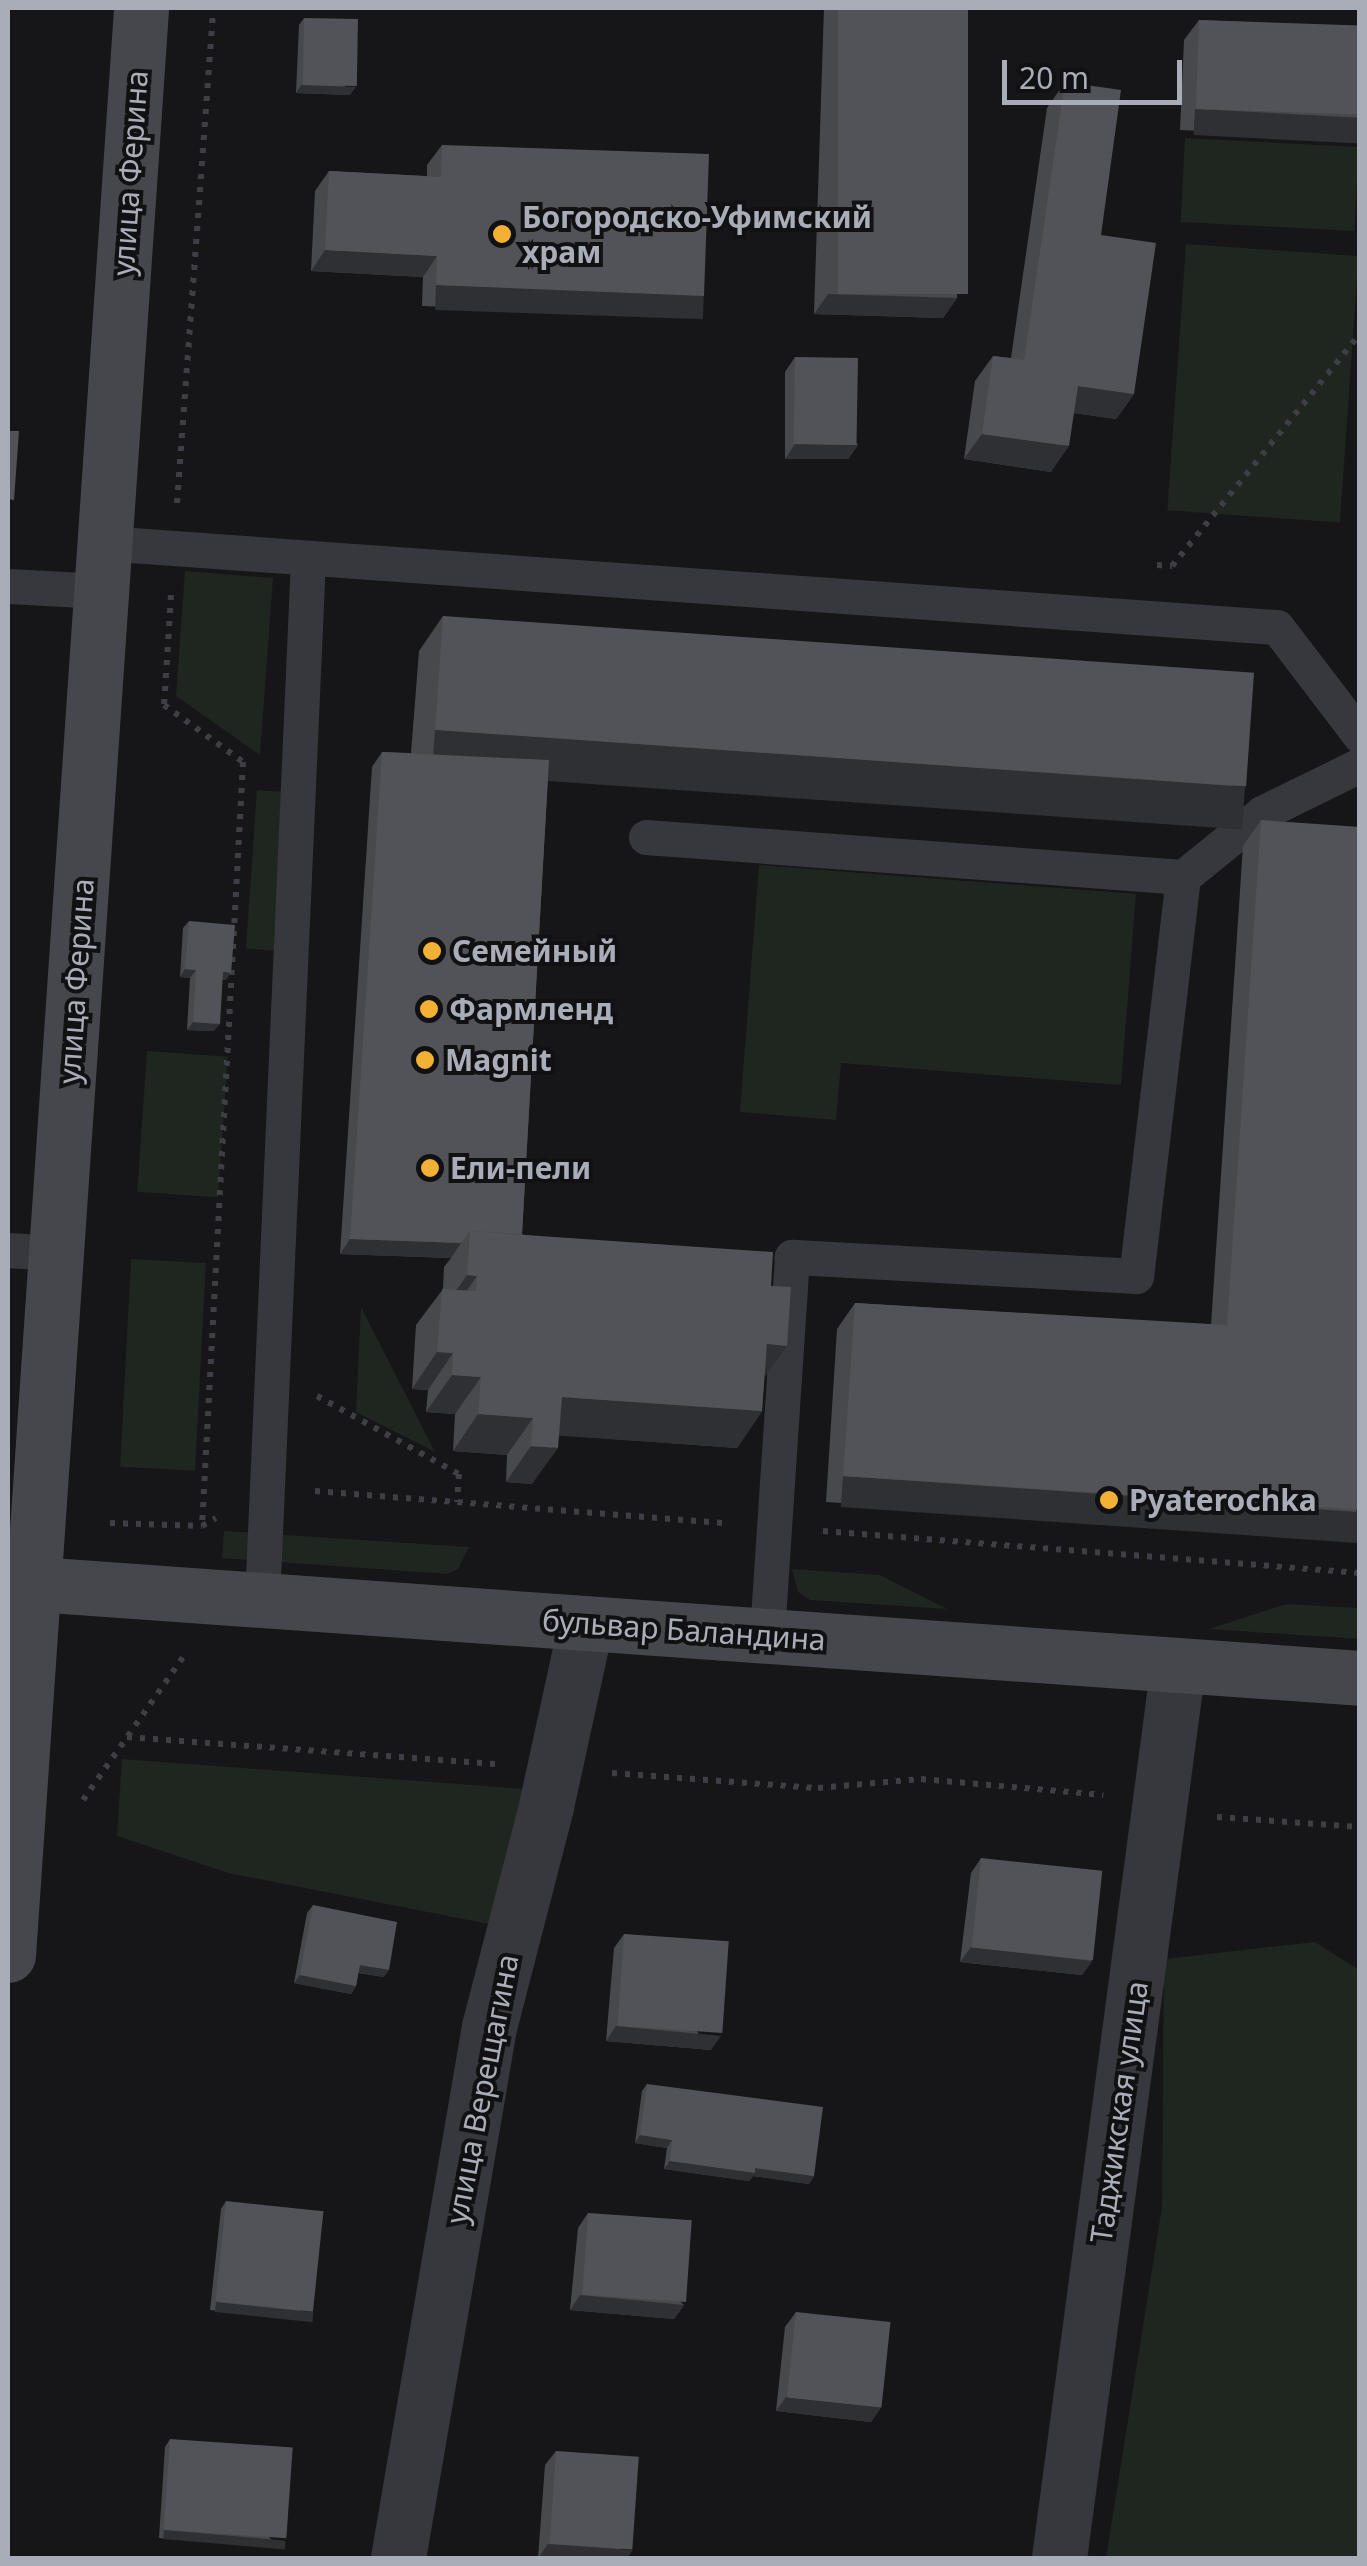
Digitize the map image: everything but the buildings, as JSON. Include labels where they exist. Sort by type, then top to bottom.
[{"type":"main road","name":"улица Ферина","points":[[8,1955],[32,1252],[103,567],[141,8]]},
{"type":"main road","name":"бульвар Баландина","points":[[21,1583],[1360,1678]]},
{"type":"street","name":"улица Верещагина","points":[[398,2558],[489,2027],[586,1623]]},
{"type":"street","name":"Таджикская улица","points":[[1059,2558],[1178,1665]]},
{"type":"lane","points":[[8,586],[174,549],[1277,627],[1360,736]]},
{"type":"lane","points":[[262,1600],[308,560]]},
{"type":"lane","points":[[646,837],[1183,877],[1262,813],[1360,765]]},
{"type":"lane","points":[[767,1636],[792,1256],[1136,1276],[1183,877]]},
{"type":"path","points":[[202,1526],[244,762],[164,705],[213,8]]},
{"type":"path","points":[[1172,566],[1360,334]]},
{"type":"path","points":[[272,1371],[459,1474],[457,1502]]},
{"type":"path","points":[[82,1800],[188,1650]]},
{"type":"path","points":[[128,1737],[818,1788],[921,1779],[1091,1791],[1159,1813],[1360,1826]]},
{"type":"shaded area","points":[[1185,138],[1359,147],[1354,231],[1181,222]]},
{"type":"shaded area","points":[[1186,244],[1359,256],[1340,522],[1167,510]]},
{"type":"shaded area","points":[[185,571],[273,578],[260,755],[176,696]]},
{"type":"shaded area","points":[[257,790],[285,792],[274,951],[246,949]]},
{"type":"shaded area","points":[[759,865],[1136,894],[1121,1085],[841,1063],[836,1120],[740,1112]]},
{"type":"shaded area","points":[[147,1051],[228,1057],[218,1197],[137,1192]]},
{"type":"shaded area","points":[[131,1259],[206,1263],[195,1471],[120,1467]]},
{"type":"shaded area","points":[[361,1307],[435,1452],[356,1412]]},
{"type":"shaded area","points":[[224,1531],[469,1547],[458,1569],[447,1574],[222,1558]]},
{"type":"shaded area","points":[[792,1569],[880,1575],[947,1609],[810,1600],[798,1592]]},
{"type":"shaded area","points":[[1286,1604],[1359,1608],[1359,1639],[1209,1629]]},
{"type":"shaded area","points":[[122,1759],[536,1790],[494,1925],[228,1873],[117,1836]]},
{"type":"shaded area","points":[[1315,1942],[1359,1970],[1359,2558],[1106,2558],[1162,2207],[1164,1959]]},
{"type":"place","name":"Богородско-Уфимский храм","points":[[502,234]]},
{"type":"place","name":"Семейный","points":[[432,951]]},
{"type":"place","name":"Фармленд","points":[[429,1009]]},
{"type":"place","name":"Magnit","points":[[425,1060]]},
{"type":"place","name":"Ели-пели","points":[[430,1168]]},
{"type":"place","name":"Pyaterochka","points":[[1109,1500]]}]
